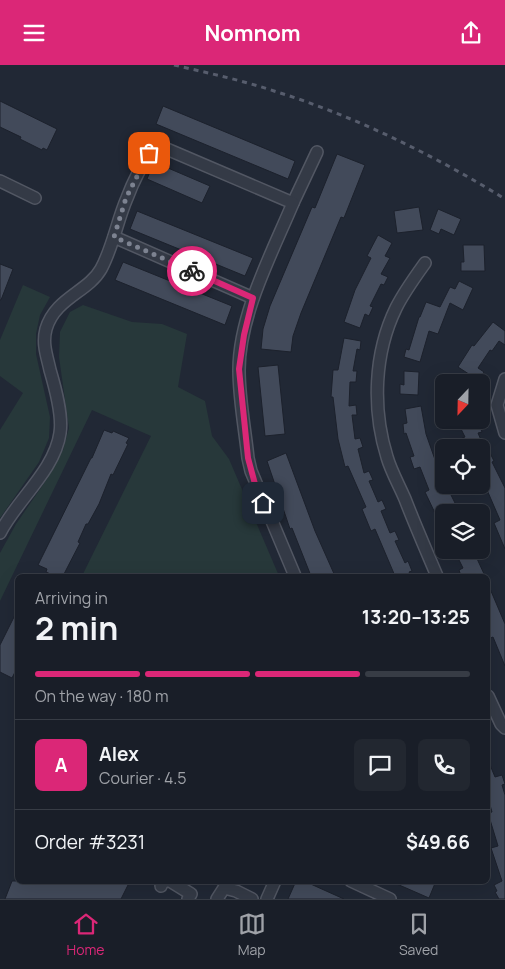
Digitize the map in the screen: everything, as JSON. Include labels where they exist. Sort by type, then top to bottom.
[{"type":"street","points":[[0,533],[42,473],[56,447],[60,434],[60,417],[44,347],[47,327],[58,307],[101,270],[126,198],[143,163],[155,144],[293,203]]},
{"type":"street","points":[[294,574],[255,484],[248,458],[239,369],[244,335],[253,298],[293,203],[317,152]]},
{"type":"street","points":[[0,181],[36,198]]},
{"type":"street","points":[[114,237],[253,298]]},
{"type":"street","points":[[425,263],[404,292],[385,338],[379,369],[378,406],[380,428],[388,458],[436,574]]},
{"type":"street","points":[[505,379],[497,405],[505,433]]},
{"type":"street","points":[[490,701],[495,714],[505,729]]},
{"type":"street","points":[[168,884],[191,894],[188,899]]},
{"type":"street","points":[[267,899],[274,884]]},
{"type":"street","points":[[358,884],[390,899]]},
{"type":"street","points":[[216,899],[224,888],[236,891],[252,899]]},
{"type":"shaded area","points":[[23,285],[50,297],[40,315],[36,334],[36,354],[50,417],[49,438],[39,462],[0,518],[0,430],[23,393],[0,376],[0,340]]},
{"type":"shaded area","points":[[83,305],[132,322],[162,324],[187,334],[178,387],[205,401],[212,436],[229,459],[278,574],[83,574],[151,436],[92,410],[0,601],[0,553],[16,524],[47,479],[63,450],[69,428],[59,357],[60,332],[70,312]]},
{"type":"building","points":[[0,101],[57,129],[47,150],[43,148],[42,150],[0,127]]},
{"type":"building","points":[[163,106],[295,161],[288,179],[156,124]]},
{"type":"building","points":[[337,154],[365,165],[344,218],[341,217],[301,313],[293,336],[291,352],[261,349],[263,329],[270,306],[312,207],[315,208]]},
{"type":"building","points":[[154,162],[210,186],[202,203],[147,179]]},
{"type":"building","points":[[419,207],[423,230],[397,233],[394,211]]},
{"type":"building","points":[[438,209],[461,219],[454,235],[441,229],[439,234],[430,230]]},
{"type":"building","points":[[137,211],[253,258],[245,276],[130,229]]},
{"type":"building","points":[[378,235],[392,243],[385,256],[390,258],[381,274],[388,277],[384,285],[381,284],[370,306],[373,307],[369,316],[365,314],[360,328],[344,322],[355,290],[371,258],[367,256]]},
{"type":"building","points":[[463,245],[484,245],[485,271],[461,271],[461,262],[464,262]]},
{"type":"building","points":[[123,262],[232,306],[225,325],[115,280]]},
{"type":"building","points":[[0,264],[13,269],[1,300],[0,300]]},
{"type":"building","points":[[459,281],[473,288],[463,310],[450,303],[438,334],[429,331],[420,362],[404,357],[406,349],[409,350],[419,317],[426,302],[440,307],[450,287],[455,289]]},
{"type":"building","points":[[493,322],[505,331],[505,345],[499,341],[492,351],[490,350],[478,368],[484,372],[482,374],[469,374],[458,367],[472,345],[474,346]]},
{"type":"building","points":[[344,338],[361,341],[360,350],[357,349],[353,371],[357,371],[356,382],[350,382],[349,406],[356,405],[357,415],[352,415],[355,439],[360,438],[363,447],[358,449],[364,473],[369,471],[373,480],[369,481],[378,502],[382,500],[386,509],[381,511],[390,533],[395,531],[399,540],[395,541],[405,563],[408,561],[412,571],[409,572],[410,574],[394,574],[375,529],[371,531],[362,509],[366,507],[348,466],[345,467],[338,439],[333,397],[331,397],[333,370],[338,370]]},
{"type":"building","points":[[278,365],[285,434],[265,436],[258,367]]},
{"type":"building","points":[[404,371],[419,372],[418,395],[400,394],[400,384],[404,385]]},
{"type":"building","points":[[421,406],[426,434],[435,460],[435,494],[450,494],[456,504],[435,504],[435,513],[425,492],[429,490],[420,467],[414,469],[410,457],[414,456],[406,433],[404,434],[403,424],[407,423],[405,409]]},
{"type":"building","points":[[461,429],[481,429],[482,432],[478,433],[481,439],[462,439],[465,437]]},
{"type":"building","points":[[104,430],[112,433],[113,431],[129,438],[126,443],[128,444],[113,475],[111,474],[99,504],[88,524],[86,524],[78,542],[80,543],[64,574],[50,574],[46,572],[47,569],[38,565],[92,458]]},
{"type":"building","points":[[286,453],[315,531],[334,574],[310,574],[292,528],[290,529],[267,461]]},
{"type":"building","points":[[490,453],[494,461],[492,462],[505,488],[505,549],[494,523],[500,520],[489,494]]},
{"type":"building","points":[[458,559],[477,559],[484,574],[460,574],[459,570],[463,568]]},
{"type":"building","points":[[490,589],[505,624],[505,666],[493,637],[490,638]]},
{"type":"building","points":[[15,615],[15,672],[12,678],[0,672],[0,645]]},
{"type":"building","points":[[490,765],[495,777],[502,775],[505,784],[502,785],[505,795],[505,899],[499,899],[495,892],[497,891],[494,885],[502,881],[491,848],[498,846],[490,820],[490,812],[492,812],[490,805]]},
{"type":"building","points":[[12,881],[15,881],[15,884],[128,884],[121,899],[5,899]]},
{"type":"building","points":[[295,884],[311,884],[344,899],[288,899]]},
{"type":"building","points":[[397,884],[435,884],[429,898]]},
{"type":"railway","points":[[174,65],[262,87],[363,124],[451,167],[505,199]]},
{"type":"way so far","points":[[149,153],[126,198],[114,237],[192,271]]},
{"type":"route","points":[[192,271],[253,298],[244,335],[239,369],[248,458],[255,484],[263,503]]}]
